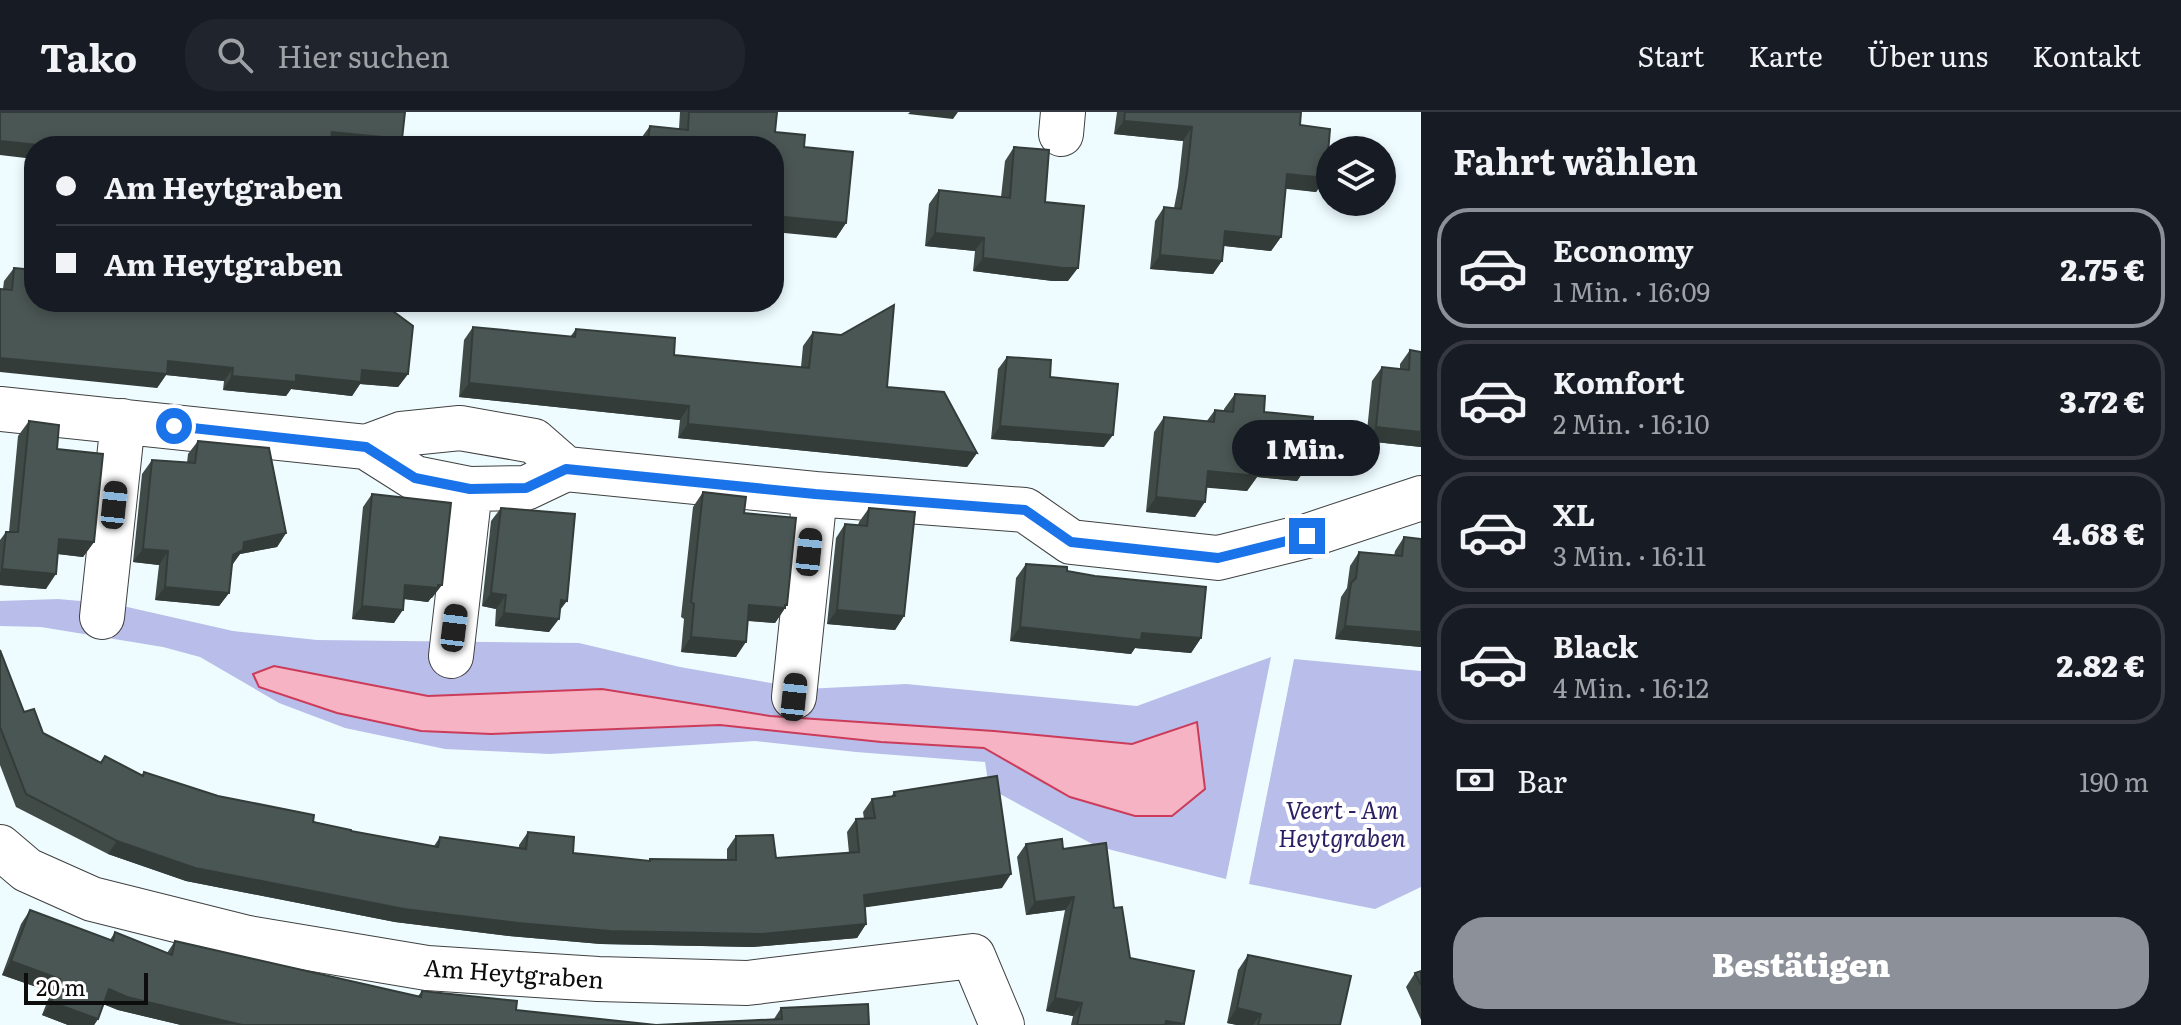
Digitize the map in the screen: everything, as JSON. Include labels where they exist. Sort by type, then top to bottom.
[{"type":"street","points":[[0,409],[366,447],[415,478],[470,489],[526,488],[566,469],[815,494],[1025,510],[1071,542],[1218,558],[1307,536],[1421,498]]},
{"type":"street","points":[[102,617],[123,421]]},
{"type":"street","points":[[366,447],[401,434],[460,428],[534,441],[566,469]]},
{"type":"street","points":[[451,656],[470,489]]},
{"type":"street","points":[[794,697],[815,494]]},
{"type":"street","name":"Am Heytgraben","points":[[0,847],[27,870],[92,899],[248,938],[427,968],[598,979],[747,983],[973,956],[1002,1025]]},
{"type":"green space","points":[[58,599],[114,604],[233,631],[317,640],[579,643],[680,667],[805,689],[906,684],[1137,706],[1271,657],[1226,879],[1096,846],[989,788],[985,762],[755,741],[550,754],[445,749],[345,728],[279,703],[200,657],[163,647],[41,627],[0,626],[0,601]],"holes":[[[274,666],[428,696],[602,689],[769,716],[1132,744],[1196,722],[1070,797],[984,748],[881,742],[720,725],[491,734],[421,731],[337,713],[259,687]]]},
{"type":"green space","name":"Veert - Am Heytgraben","points":[[1294,659],[1421,671],[1421,887],[1375,909],[1249,884]]},
{"type":"shaded area","points":[[274,666],[428,696],[602,689],[770,716],[1132,744],[1197,722],[1205,789],[1172,816],[1135,816],[1070,797],[984,748],[881,742],[720,725],[491,734],[421,731],[337,713],[259,687],[253,674]]},
{"type":"building","points":[[0,112],[405,112],[402,136],[332,132],[331,136],[24,136],[24,144],[0,141]]},
{"type":"building","points":[[689,112],[777,112],[775,132],[805,135],[804,147],[853,152],[846,223],[784,217],[784,136],[648,136],[650,126],[688,130]]},
{"type":"building","points":[[1125,112],[1301,112],[1300,125],[1330,129],[1329,136],[1316,136],[1316,177],[1287,174],[1281,237],[1225,231],[1222,261],[1160,255],[1164,207],[1181,209],[1192,127],[1124,121]]},
{"type":"building","points":[[1014,147],[1049,150],[1045,202],[1084,206],[1078,268],[983,258],[984,238],[935,233],[939,190],[1010,198]]},
{"type":"building","points":[[14,268],[24,269],[24,312],[394,312],[413,326],[408,374],[362,370],[361,382],[296,375],[296,382],[232,376],[233,368],[168,361],[167,374],[0,358],[0,289],[12,290]]},
{"type":"building","points":[[894,305],[887,387],[944,392],[977,453],[688,424],[689,406],[469,383],[473,327],[575,337],[576,329],[675,338],[674,355],[809,368],[813,332],[841,335]]},
{"type":"building","points":[[1410,350],[1421,352],[1421,432],[1376,427],[1382,367],[1409,370]]},
{"type":"building","points":[[1007,357],[1051,360],[1050,377],[1118,384],[1113,435],[1000,426]]},
{"type":"building","points":[[1235,394],[1265,396],[1264,412],[1313,417],[1308,465],[1259,461],[1258,476],[1208,471],[1205,502],[1156,497],[1164,417],[1214,422],[1215,410],[1233,412]]},
{"type":"building","points":[[29,421],[59,425],[57,449],[103,454],[94,542],[59,539],[56,574],[2,569],[6,532],[18,532]]},
{"type":"building","points":[[198,441],[269,448],[286,533],[244,542],[243,550],[233,555],[229,593],[165,587],[168,551],[143,549],[152,460],[195,463]]},
{"type":"building","points":[[703,492],[746,497],[744,513],[796,518],[787,605],[785,608],[749,605],[746,642],[691,637],[694,604],[691,602]]},
{"type":"building","points":[[372,494],[451,503],[442,585],[438,588],[405,585],[403,610],[362,606]]},
{"type":"building","points":[[501,508],[575,514],[567,601],[561,600],[559,619],[504,613],[506,595],[491,593]]},
{"type":"building","points":[[869,508],[915,512],[904,616],[837,610],[845,524],[867,526]]},
{"type":"building","points":[[1404,537],[1421,539],[1421,632],[1345,626],[1359,552],[1402,556]]},
{"type":"building","points":[[1026,564],[1067,567],[1067,571],[1095,576],[1206,587],[1201,638],[1142,633],[1141,640],[1020,627]]},
{"type":"building","points":[[0,650],[24,712],[34,709],[43,733],[101,763],[105,756],[143,776],[144,772],[218,796],[314,815],[313,822],[351,831],[438,847],[440,837],[526,849],[528,832],[574,837],[573,853],[650,861],[736,860],[736,836],[773,835],[776,858],[859,852],[856,819],[875,818],[872,799],[895,796],[894,792],[997,776],[1011,874],[864,895],[866,924],[761,934],[610,931],[518,923],[404,909],[195,868],[117,841],[26,794],[0,727]]},
{"type":"building","points":[[1062,839],[1063,849],[1106,843],[1114,908],[1122,907],[1130,958],[1194,971],[1184,1024],[1166,1021],[1165,1025],[1077,1025],[1082,1003],[1055,998],[1074,897],[1035,902],[1026,844]]},
{"type":"building","points":[[30,910],[113,941],[115,932],[172,955],[175,941],[421,997],[422,991],[517,1001],[516,1010],[656,1025],[242,1025],[127,997],[109,989],[98,1019],[51,1002],[60,979],[11,961]]},
{"type":"building","points":[[1248,955],[1351,976],[1340,1025],[1258,1025],[1261,1014],[1237,1008]]},
{"type":"building","points":[[1421,971],[1421,985],[1415,973]]},
{"type":"building","points":[[868,1004],[869,1025],[656,1025],[782,1019],[781,1008]]},
{"type":"route","points":[[174,426],[366,447],[415,478],[470,489],[526,488],[566,469],[815,494],[1025,510],[1071,542],[1218,558],[1307,536]]}]
